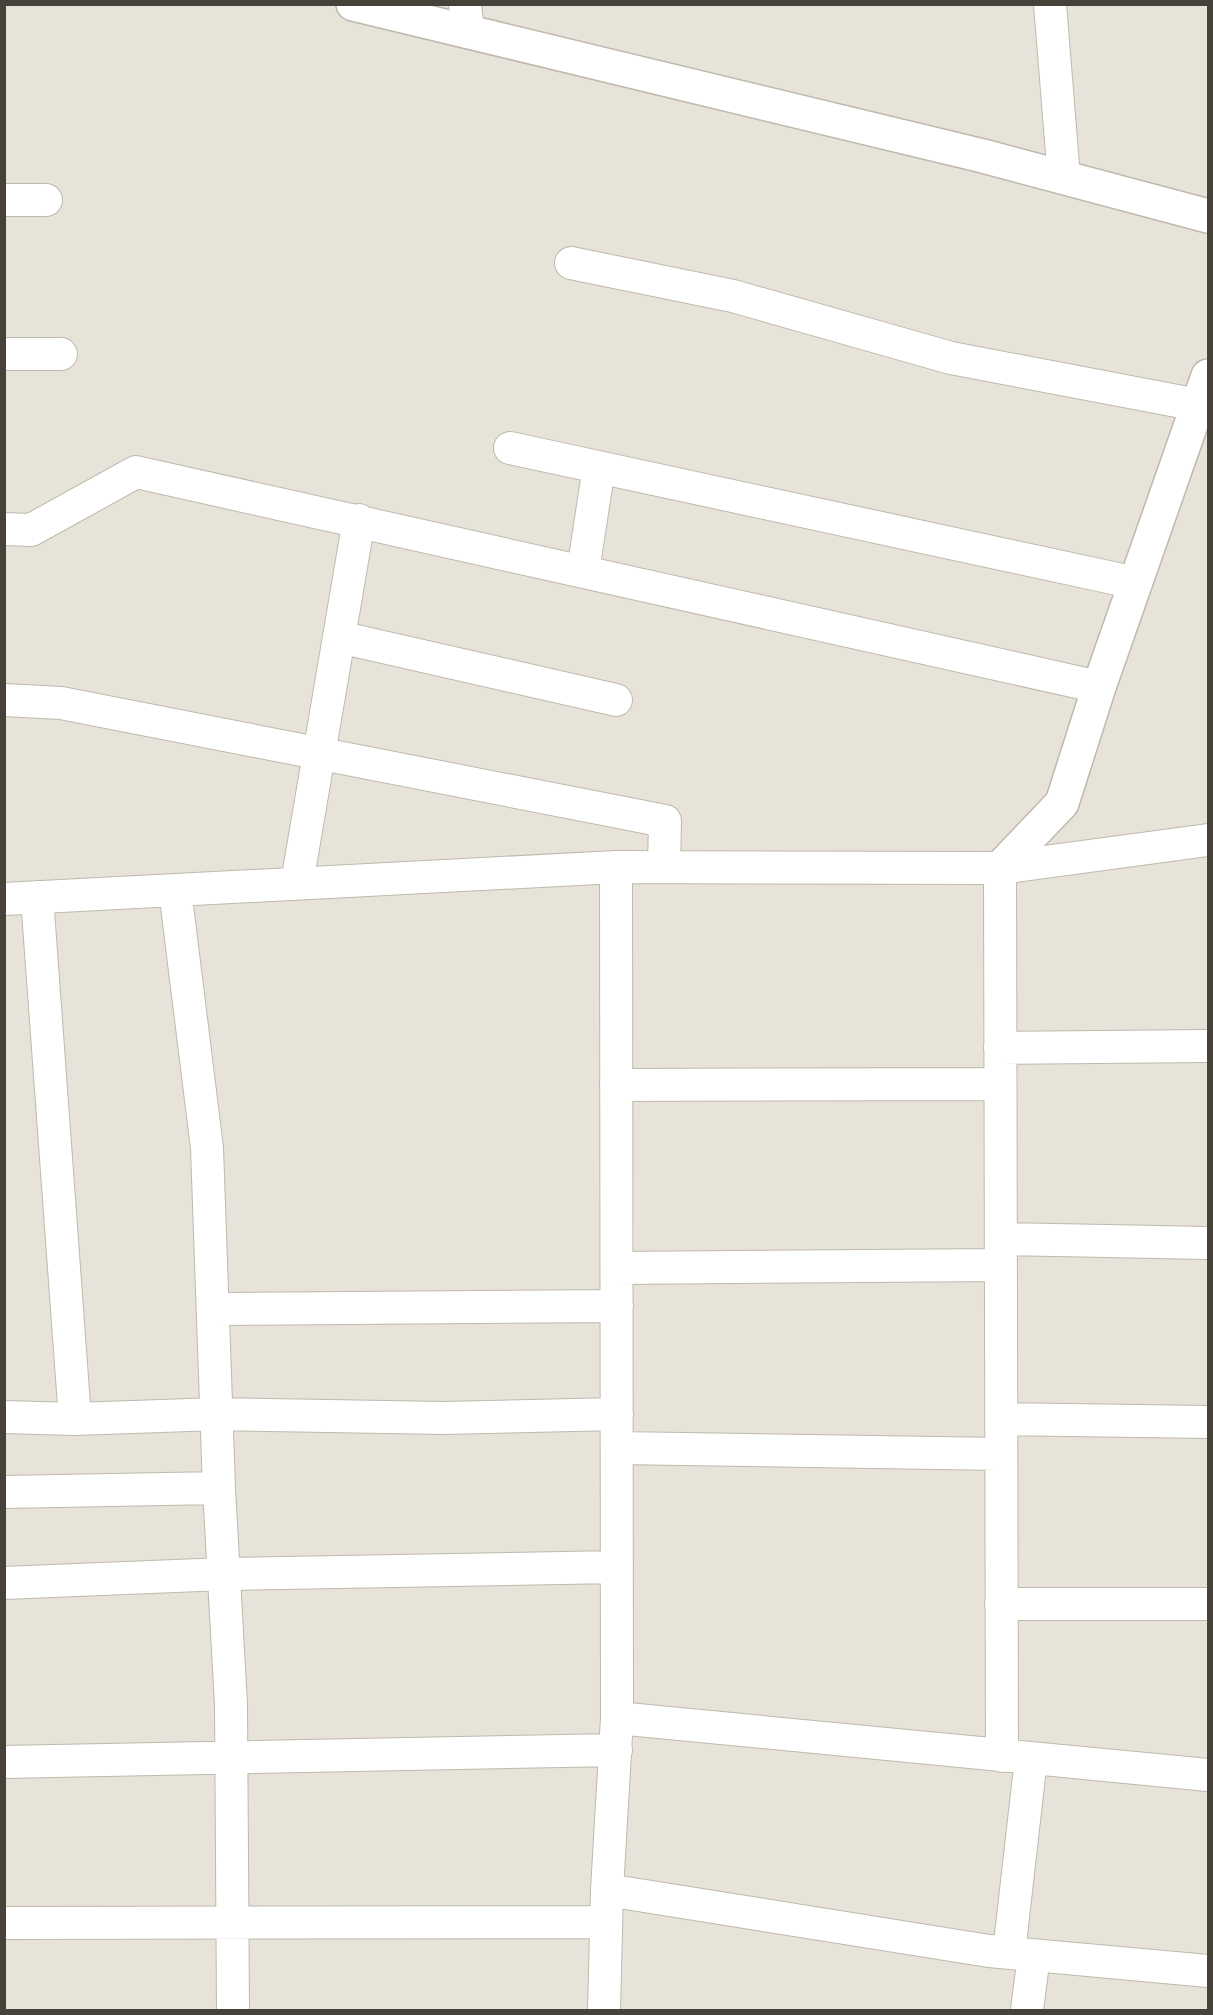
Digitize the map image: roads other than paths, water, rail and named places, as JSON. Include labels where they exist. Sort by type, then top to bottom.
[{"type":"street","points":[[353,4],[466,18],[1209,216]]},
{"type":"street","points":[[1050,4],[1064,178]]},
{"type":"street","points":[[4,200],[46,200]]},
{"type":"street","points":[[571,263],[733,296],[951,358],[1201,412],[1099,687],[1062,803],[1000,868],[1001,1604],[1017,1757],[1021,1954],[1027,2010]]},
{"type":"street","points":[[4,354],[61,354]]},
{"type":"street","points":[[510,448],[1136,583]]},
{"type":"street","points":[[583,571],[599,467]]},
{"type":"street","points":[[4,529],[31,530],[136,472],[1099,687]]},
{"type":"street","points":[[297,883],[359,520]]},
{"type":"street","points":[[339,637],[616,700]]},
{"type":"street","points":[[4,700],[61,703],[665,821],[664,867]]},
{"type":"street","points":[[4,899],[616,867],[1000,868],[1209,840]]},
{"type":"street","points":[[604,2010],[607,1890],[617,1718],[616,867]]},
{"type":"street","points":[[175,890],[207,1148],[219,1488],[231,1705],[233,2010]]},
{"type":"street","points":[[37,897],[75,1419]]},
{"type":"street","points":[[1000,1048],[1209,1046]]},
{"type":"street","points":[[616,1085],[1000,1084]]},
{"type":"street","points":[[617,1268],[1209,1243]]},
{"type":"street","points":[[214,1309],[616,1306]]},
{"type":"street","points":[[4,1417],[75,1419],[218,1414],[444,1418],[617,1414]]},
{"type":"street","points":[[1001,1419],[1209,1422]]},
{"type":"street","points":[[617,1448],[1001,1454]]},
{"type":"street","points":[[4,1492],[219,1488]]},
{"type":"street","points":[[4,1583],[224,1574],[617,1567]]},
{"type":"street","points":[[1001,1604],[1209,1604]]},
{"type":"street","points":[[617,1718],[1209,1775]]},
{"type":"street","points":[[4,1762],[616,1750]]},
{"type":"street","points":[[607,1890],[1021,1954],[1209,1971]]},
{"type":"street","points":[[4,1923],[606,1923]]}]
